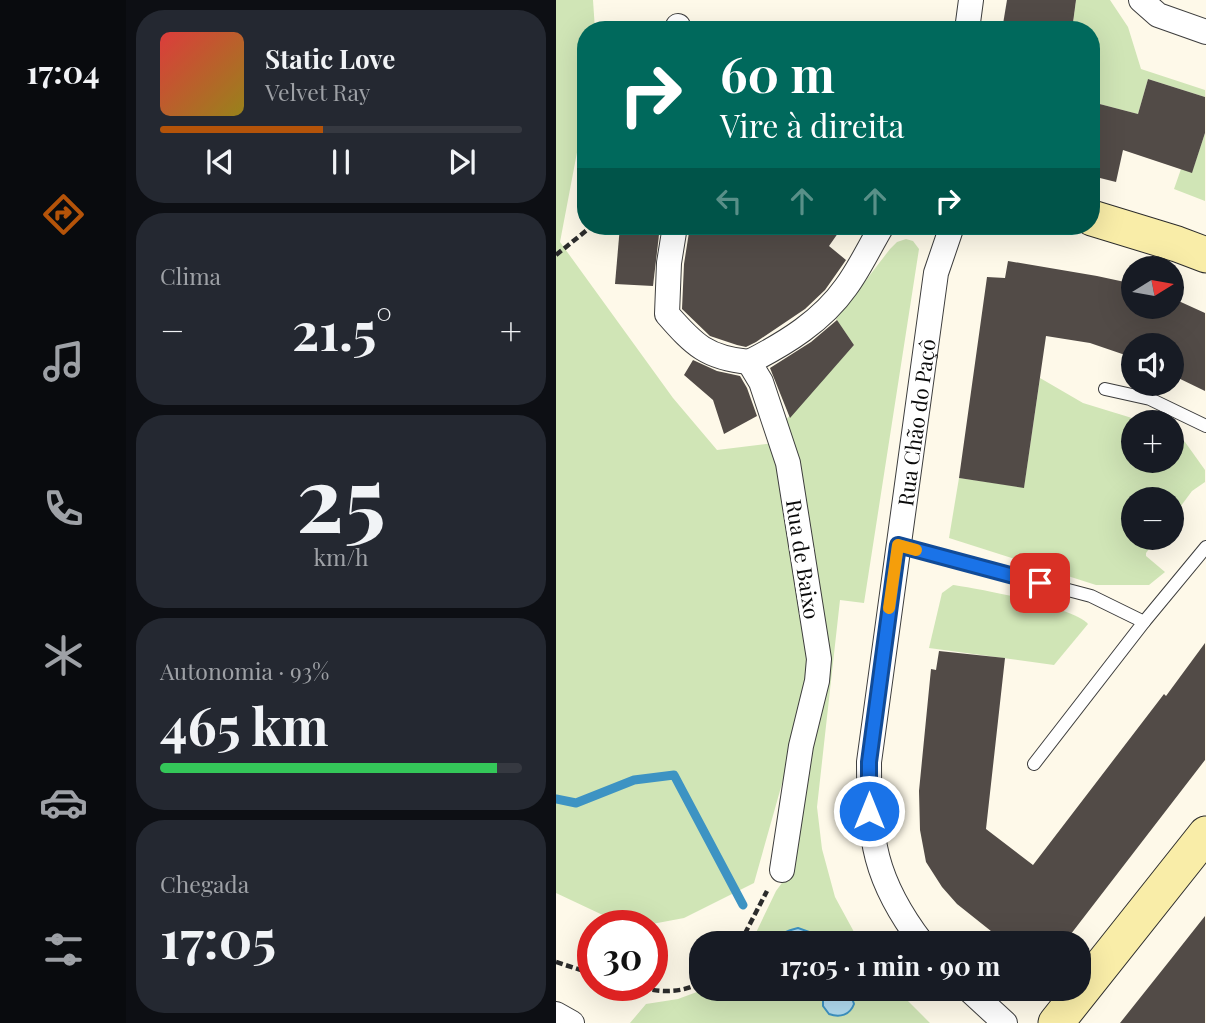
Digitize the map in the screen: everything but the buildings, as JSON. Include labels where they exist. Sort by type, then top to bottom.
[{"type":"street","points":[[968,21],[971,0]]},
{"type":"street","points":[[1141,0],[1158,15],[1205,32]]},
{"type":"street","points":[[1100,220],[1205,255]]},
{"type":"street","points":[[673,235],[667,314],[692,342],[701,348],[724,359],[749,362],[778,347],[815,322],[846,287],[877,235]]},
{"type":"street","name":"Rua Chão do Paçô","points":[[913,931],[885,884],[874,846],[869,811],[869,762],[936,273],[949,235]]},
{"type":"street","name":"Rua de Baixo","points":[[749,362],[761,382],[788,463],[819,659],[817,681],[801,746],[782,870]]},
{"type":"street","points":[[1056,1023],[1205,834]]},
{"type":"street","points":[[981,1001],[1005,1023]]},
{"type":"street","points":[[556,1014],[572,1023]]},
{"type":"lane","points":[[1105,389],[1150,399],[1205,426]]},
{"type":"lane","points":[[898,545],[1091,596],[1144,622]]},
{"type":"lane","points":[[1034,764],[1205,547]]},
{"type":"path","points":[[556,255],[581,235]]},
{"type":"path","points":[[746,931],[770,885],[782,870]]},
{"type":"path","points":[[556,962],[577,969]]},
{"type":"path","points":[[668,990],[689,987]]},
{"type":"green space","points":[[556,0],[593,0],[594,21],[577,21],[577,152],[560,242],[673,398],[717,450],[774,443],[812,677],[754,883],[684,918],[668,921],[668,910],[592,910],[556,893]]},
{"type":"green space","points":[[1076,0],[1110,0],[1128,27],[1141,69],[1205,90],[1205,97],[1148,79],[1138,114],[1100,104],[1100,21],[1073,21]]},
{"type":"green space","points":[[1205,133],[1205,201],[1174,189],[1181,169],[1192,172]]},
{"type":"green space","points":[[906,239],[913,241],[919,249],[864,603],[840,600],[817,807],[822,849],[835,897],[853,931],[757,931],[776,891],[790,872],[814,737],[822,714],[823,654],[783,423],[854,345],[836,319],[897,242]]},
{"type":"green space","points":[[1040,378],[1083,403],[1121,415],[1121,473],[1184,473],[1184,442],[1205,470],[1205,482],[1192,491],[1184,502],[1184,487],[1121,487],[1121,550],[1148,550],[1146,556],[1165,572],[1149,585],[1096,585],[949,538],[959,478],[1024,487]]},
{"type":"green space","points":[[953,585],[1045,605],[1064,611],[1088,624],[1054,665],[929,648],[942,593]]},
{"type":"green space","points":[[689,995],[689,1001],[908,1001],[930,1023],[630,1023],[646,1004]]},
{"type":"water","points":[[823,1001],[853,1001],[854,1004],[850,1011],[837,1016],[829,1014]]},
{"type":"waterway","points":[[556,799],[576,803],[634,780],[674,775],[743,905]]},
{"type":"slow traffic","points":[[889,608],[898,545],[916,550]]},
{"type":"route","points":[[869,811],[869,762],[898,545],[1040,583]]}]
